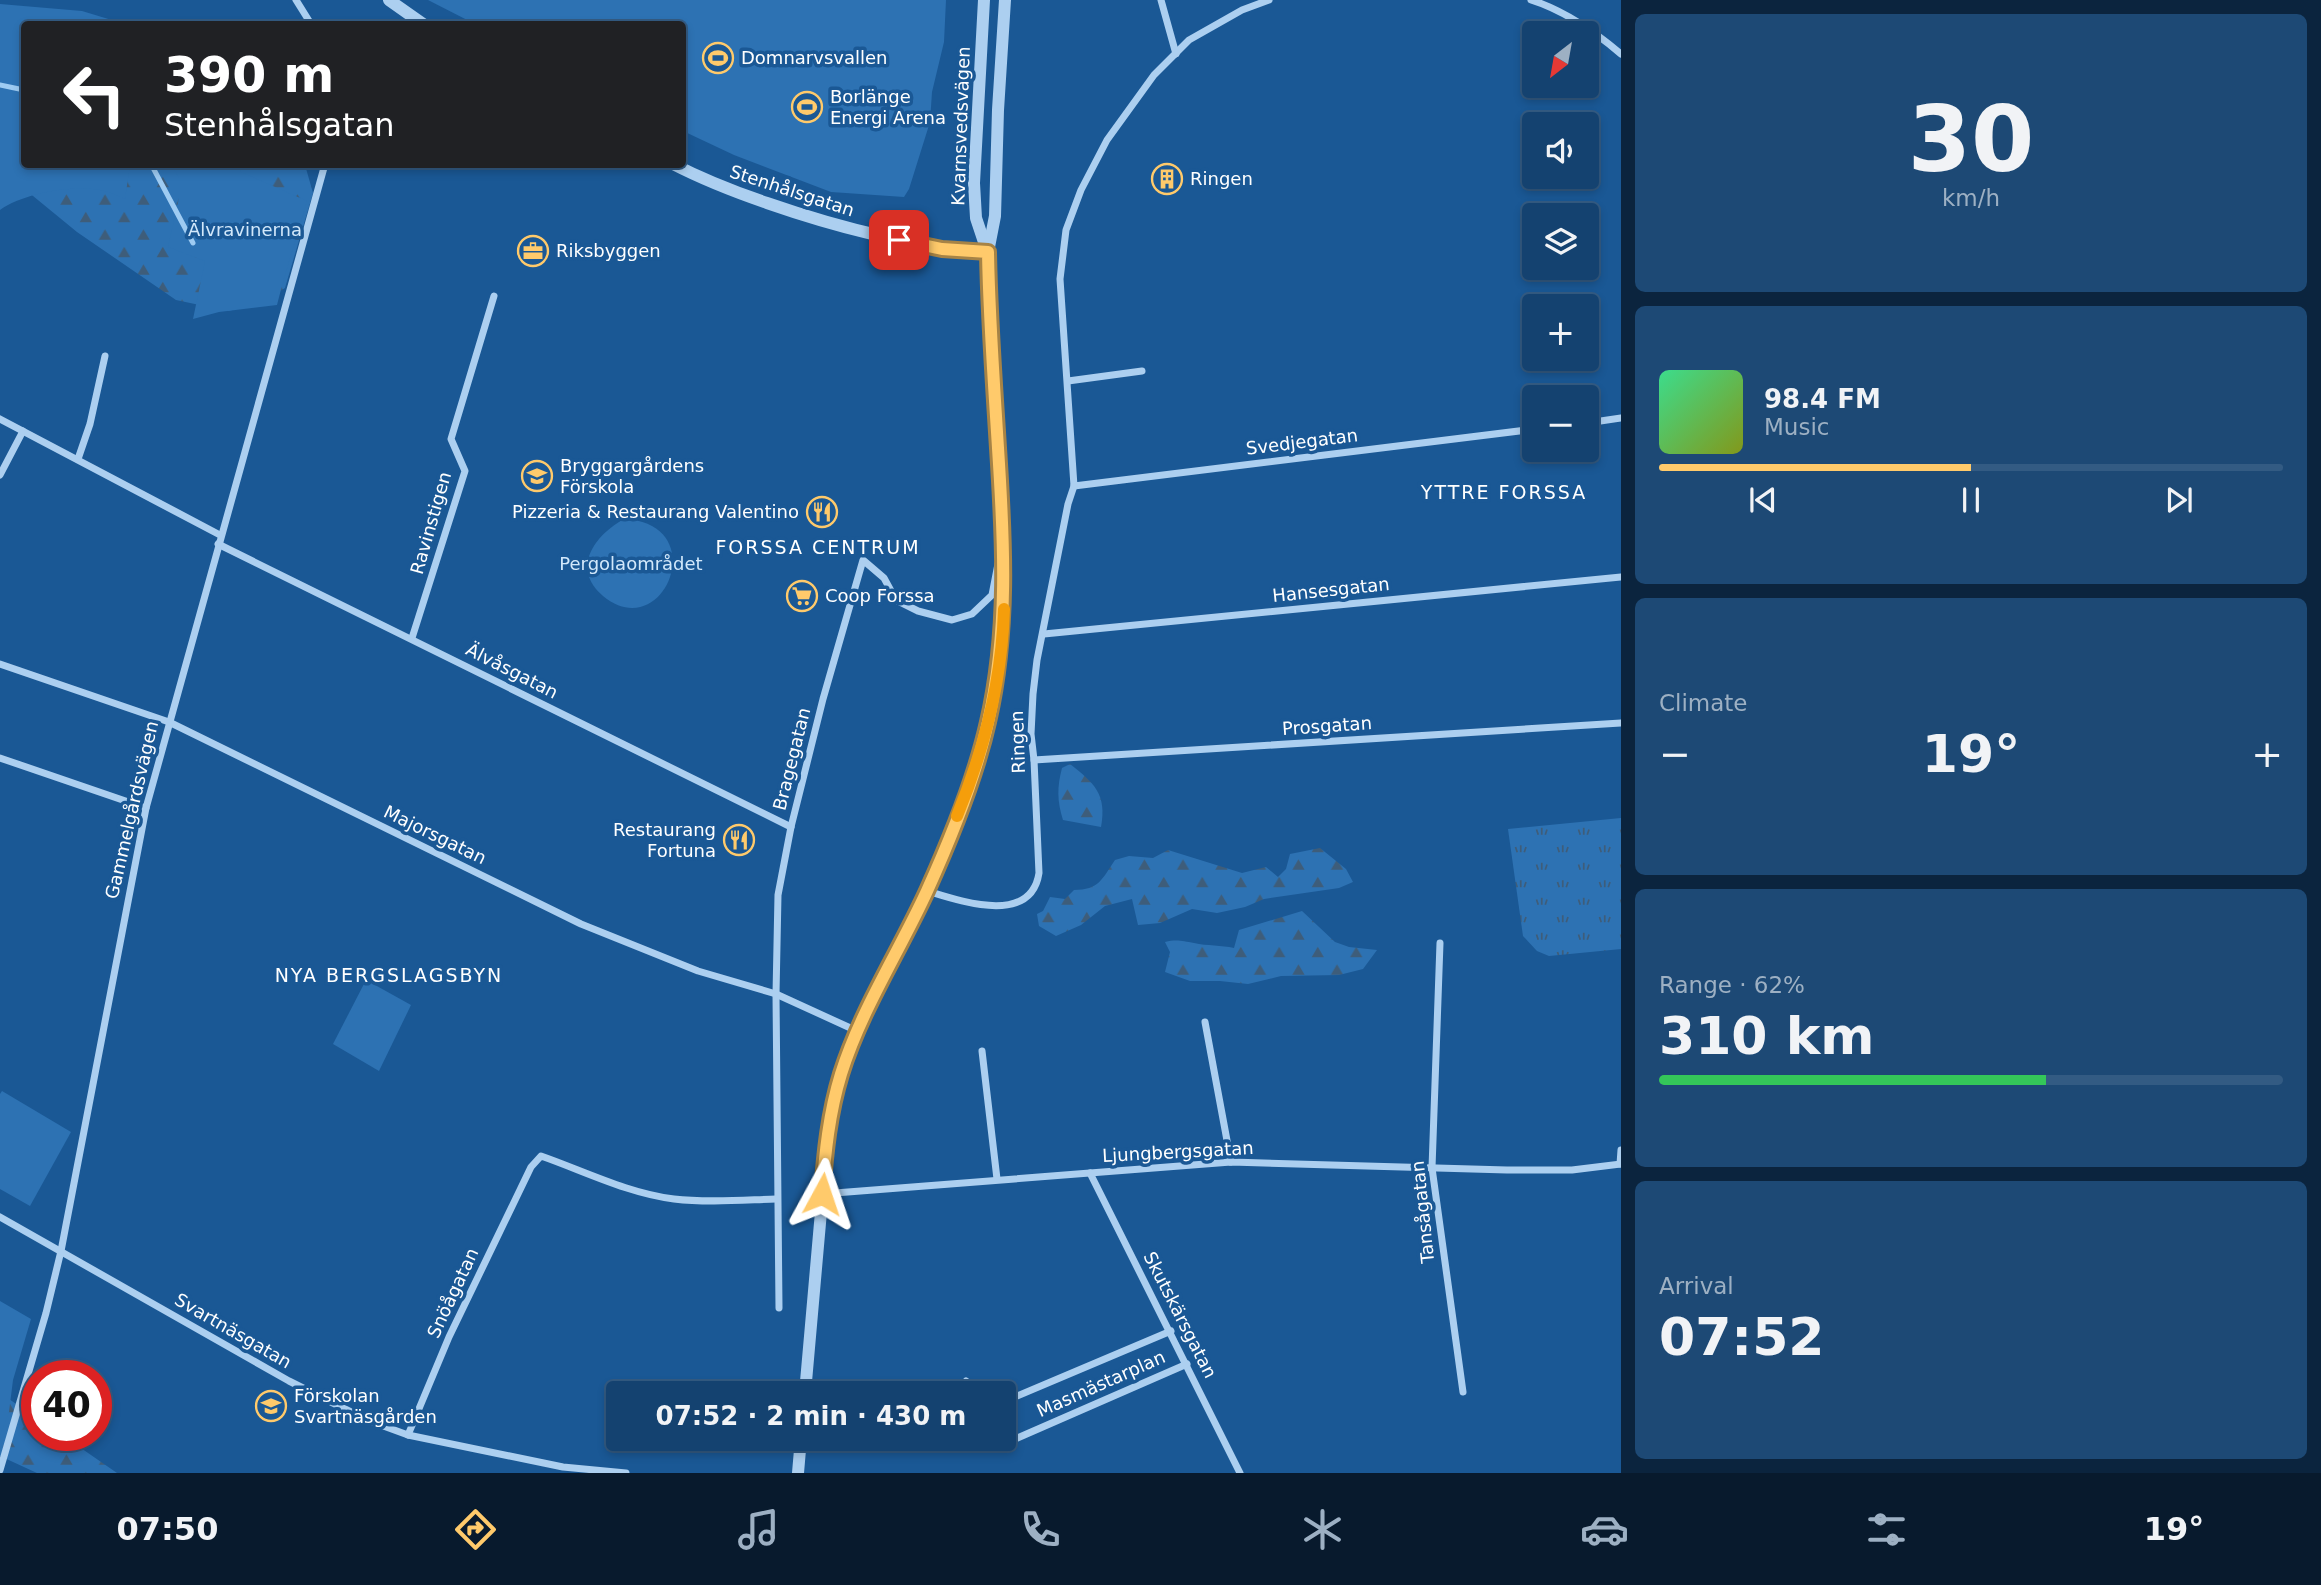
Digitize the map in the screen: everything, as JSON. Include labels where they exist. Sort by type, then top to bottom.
[{"type":"street","points":[[296,0],[310,21]]},
{"type":"street","points":[[389,0],[419,21]]},
{"type":"street","name":"Kvarnsvedsvägen","points":[[984,0],[974,183],[976,218],[988,252]]},
{"type":"street","name":"Kvarnsvedsvägen","points":[[806,1381],[829,1121],[841,1073],[857,1031],[927,891],[972,780],[988,722],[1003,625],[1003,529],[988,252],[995,216],[1005,0]]},
{"type":"street","points":[[1161,0],[1176,54]]},
{"type":"street","name":"Ringen","points":[[927,891],[970,903],[1015,903],[1027,898],[1034,891],[1039,873],[1031,734],[1033,694],[1037,660],[1068,504],[1074,486],[1060,279],[1066,230],[1081,190],[1107,140],[1154,75],[1189,40],[1242,10],[1269,0]]},
{"type":"street","points":[[1531,0],[1544,4],[1603,38],[1621,54]]},
{"type":"street","name":"Gammelgårdsvägen","points":[[1,1466],[46,1313],[61,1251],[146,808],[324,168]]},
{"type":"street","name":"Stenhålsgatan","points":[[680,168],[704,181],[817,221],[942,249],[988,252]]},
{"type":"street","name":"Ravinstigen","points":[[412,638],[465,471],[451,439],[494,296]]},
{"type":"street","points":[[78,459],[90,424],[105,356]]},
{"type":"street","points":[[1068,381],[1142,370]]},
{"type":"street","points":[[1599,421],[1621,418]]},
{"type":"street","points":[[0,419],[220,535]]},
{"type":"street","points":[[0,475],[23,431]]},
{"type":"street","name":"Svedjegatan","points":[[1074,486],[1522,431]]},
{"type":"street","name":"Bragegatan","points":[[779,1308],[776,1199],[778,895],[791,827],[823,699],[863,560],[884,578],[896,600],[918,611],[952,620],[972,614],[992,595],[1003,529]]},
{"type":"street","name":"Älvåsgatan","points":[[218,544],[791,827]]},
{"type":"street","name":"Hansesgatan","points":[[1044,634],[1621,578]]},
{"type":"street","name":"Majorsgatan","points":[[0,664],[169,722],[581,924],[698,971],[776,994],[857,1031]]},
{"type":"street","name":"Prosgatan","points":[[1034,760],[1621,723]]},
{"type":"street","points":[[0,758],[146,808]]},
{"type":"street","name":"Tansågatan","points":[[1440,943],[1432,1168],[1462,1392]]},
{"type":"street","points":[[1205,1022],[1231,1162]]},
{"type":"street","points":[[982,1051],[997,1179]]},
{"type":"street","points":[[1621,1150],[1621,1164]]},
{"type":"street","name":"Snöågatan","points":[[408,1435],[449,1338],[531,1167],[541,1156],[637,1191],[673,1199],[776,1199]]},
{"type":"street","name":"Ljungbergsgatan","points":[[822,1194],[1231,1162],[1572,1170],[1621,1164]]},
{"type":"street","name":"Skutskärsgatan","points":[[1090,1173],[1240,1473]]},
{"type":"street","name":"Svartnäsgatan","points":[[0,1217],[289,1381],[367,1420],[408,1435],[563,1467],[626,1473]]},
{"type":"street","name":"Masmästarplan","points":[[1016,1397],[1171,1331]]},
{"type":"street","name":"Masmästarplan","points":[[1016,1439],[1187,1364]]},
{"type":"street","points":[[798,1473],[800,1451]]},
{"type":"green space","name":"Borlänge Energi Arena","points":[[428,0],[946,0],[944,42],[932,92],[930,122],[909,189],[904,197],[831,192],[734,155],[686,132],[686,21],[469,21]]},
{"type":"green space","points":[[0,4],[82,11],[115,21],[21,21],[21,168],[130,168],[125,199],[92,189],[65,189],[22,199],[0,210]]},
{"type":"green space","points":[[21,48],[21,168],[306,168],[313,193],[285,288],[258,304],[228,311],[176,300],[77,232],[5,173]]},
{"type":"green space","name":"Älvravinerna","points":[[174,168],[240,168],[241,172],[307,201],[277,305],[219,312],[193,319],[205,261],[168,247],[179,198],[179,178]]},
{"type":"green space","name":"Pergolaområdet","points":[[624,519],[651,526],[667,540],[673,558],[670,578],[660,595],[645,606],[625,607],[603,596],[588,574],[587,564],[596,543]]},
{"type":"green space","points":[[1070,764],[1097,790],[1102,806],[1101,827],[1063,820],[1059,781],[1062,768]]},
{"type":"green space","points":[[1621,818],[1621,949],[1549,956],[1537,951],[1523,936],[1508,829]]},
{"type":"green space","points":[[1320,848],[1346,869],[1353,882],[1339,888],[1264,899],[1245,907],[1217,913],[1192,909],[1160,923],[1138,925],[1132,899],[1105,906],[1081,925],[1056,936],[1039,926],[1037,914],[1043,911],[1050,897],[1065,899],[1074,890],[1095,886],[1115,860],[1129,856],[1153,858],[1168,850],[1242,873],[1266,867],[1278,877],[1286,869],[1290,854]]},
{"type":"green space","points":[[1302,911],[1335,942],[1349,947],[1377,950],[1363,969],[1339,975],[1281,976],[1248,984],[1190,981],[1165,972],[1170,952],[1165,942],[1180,941],[1234,948],[1239,930]]},
{"type":"green space","points":[[366,980],[411,1005],[379,1071],[333,1044]]},
{"type":"green space","points":[[2,1091],[71,1132],[30,1206],[0,1189]]},
{"type":"green space","points":[[0,1301],[31,1319],[13,1380],[9,1412],[0,1435]]},
{"type":"green space","points":[[0,1393],[21,1407],[21,1451],[85,1451],[117,1473],[37,1473],[0,1456]]},
{"type":"waterway","points":[[0,85],[21,89]]},
{"type":"waterway","points":[[153,168],[193,243]]},
{"type":"slow traffic","points":[[957,816],[972,780],[988,722],[998,667],[1004,609]]},
{"type":"place","name":"Domnarvsvallen","points":[[718,58]]},
{"type":"place","name":"Borlänge Energi Arena","points":[[807,107]]},
{"type":"place","name":"Ringen","points":[[1167,179]]},
{"type":"place","name":"Riksbyggen","points":[[533,251]]},
{"type":"place","name":"Bryggargårdens Förskola","points":[[537,476]]},
{"type":"place","name":"Pizzeria & Restaurang Valentino","points":[[822,512]]},
{"type":"place","name":"Coop Forssa","points":[[802,596]]},
{"type":"place","name":"Restaurang Fortuna","points":[[739,840]]},
{"type":"place","name":"Förskolan Svartnäsgården","points":[[271,1406]]},
{"type":"district","name":"YTTRE FORSSA","points":[[1504,492]]},
{"type":"district","name":"FORSSA CENTRUM","points":[[818,547]]},
{"type":"district","name":"NYA BERGSLAGSBYN","points":[[389,975]]},
{"type":"route","points":[[822,1194],[829,1121],[841,1073],[857,1031],[927,891],[972,780],[988,722],[1003,625],[1003,529],[988,252],[942,249],[899,240]]}]
